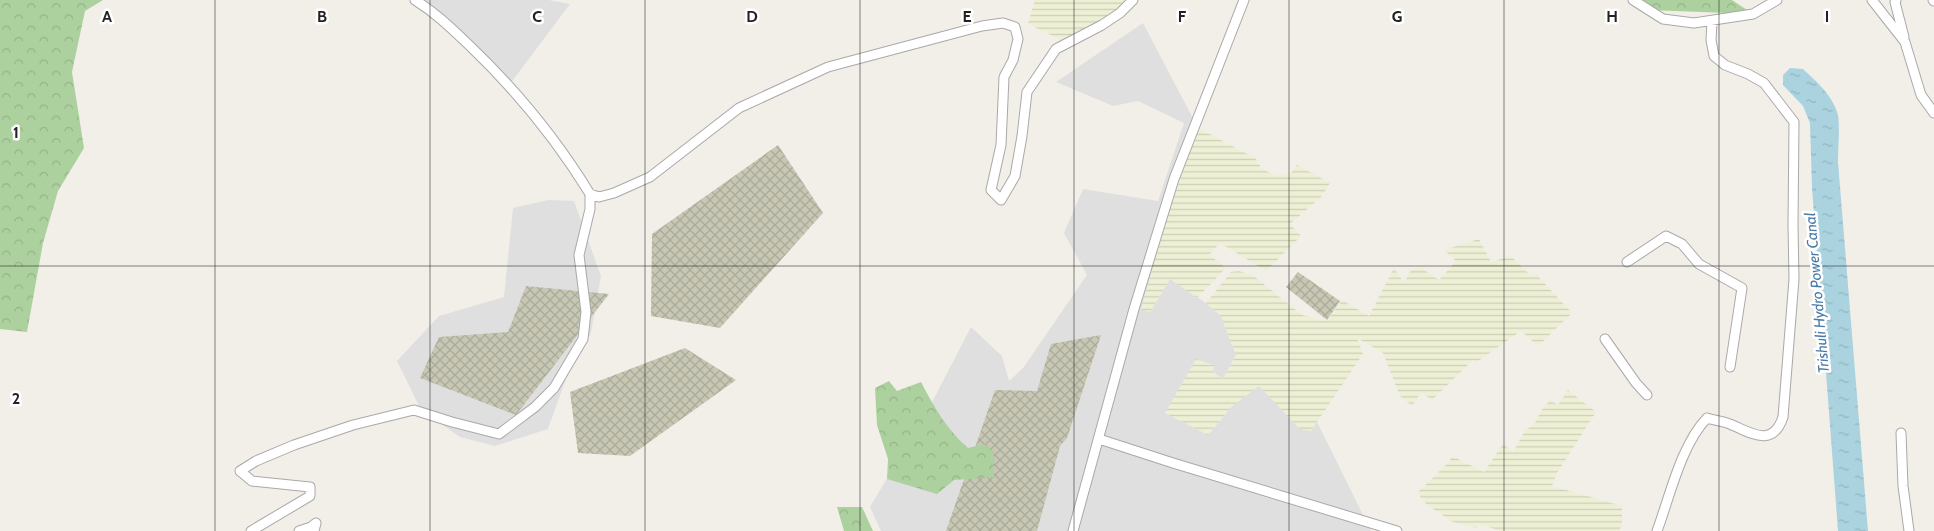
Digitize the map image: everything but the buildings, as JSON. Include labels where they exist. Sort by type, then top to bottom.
[{"type":"street","points":[[251,531],[310,496],[310,487],[252,481],[240,471],[256,461],[286,448],[353,425],[414,410],[499,434],[535,407],[554,388],[583,339],[586,312],[579,255],[590,209],[590,194],[569,161],[537,119],[489,64],[436,13],[414,0]]},
{"type":"street","points":[[590,194],[599,197],[614,193],[650,177],[739,108],[828,67],[982,26],[1003,23],[1015,26],[1018,39],[1014,60],[1004,78],[1001,145],[991,190],[1001,200],[1015,176],[1027,92],[1056,49],[1102,25],[1120,13],[1133,0]]},
{"type":"street","points":[[1073,531],[1134,309],[1174,179],[1244,0]]},
{"type":"street","points":[[1633,0],[1663,19],[1694,23],[1712,22],[1753,14],[1777,0]]},
{"type":"street","points":[[1872,0],[1905,42]]},
{"type":"street","points":[[1896,0],[1905,42],[1921,95],[1934,114]]},
{"type":"street","points":[[1657,531],[1686,450],[1697,429],[1707,418],[1757,436],[1769,434],[1776,430],[1782,416],[1794,278],[1794,122],[1764,83],[1725,65],[1714,56],[1711,40],[1712,22]]},
{"type":"street","points":[[1627,262],[1666,236],[1682,244],[1699,264],[1742,288],[1730,367]]},
{"type":"street","points":[[1605,339],[1636,383],[1647,395]]},
{"type":"street","points":[[1901,433],[1903,486],[1909,531]]},
{"type":"street","points":[[1099,439],[1173,464],[1397,531]]},
{"type":"street","points":[[299,531],[316,523],[314,531]]},
{"type":"shaded area","points":[[415,0],[549,0],[570,4],[510,84]]},
{"type":"shaded area","points":[[1035,0],[1130,0],[1067,43],[1028,24]]},
{"type":"shaded area","points":[[1143,23],[1198,128],[1166,219],[1150,312],[1170,279],[1206,303],[1221,316],[1236,355],[1223,379],[1213,372],[1208,435],[1231,407],[1259,385],[1300,429],[1311,431],[1317,422],[1371,531],[881,531],[870,507],[929,408],[971,327],[1002,356],[1009,381],[1023,368],[1087,275],[1064,233],[1083,189],[1158,201],[1184,123],[1138,101],[1113,106],[1056,82]]},
{"type":"shaded area","points":[[1198,128],[1255,158],[1262,169],[1277,176],[1291,173],[1297,165],[1330,183],[1321,197],[1290,224],[1301,236],[1266,271],[1220,243],[1209,255],[1226,268],[1197,298],[1170,279],[1150,312],[1141,309],[1166,219]]},
{"type":"shaded area","points":[[778,145],[823,213],[720,328],[651,316],[652,234]]},
{"type":"shaded area","points":[[548,200],[574,201],[601,276],[591,333],[567,376],[548,429],[495,446],[460,437],[421,410],[397,361],[439,316],[504,297],[513,208]]},
{"type":"shaded area","points":[[1479,239],[1491,262],[1511,256],[1531,276],[1535,273],[1572,313],[1538,346],[1521,331],[1477,362],[1473,360],[1432,400],[1421,392],[1412,406],[1400,396],[1383,353],[1357,338],[1363,354],[1311,431],[1300,429],[1259,386],[1231,407],[1208,435],[1165,413],[1196,359],[1214,365],[1213,372],[1223,379],[1236,355],[1221,316],[1206,303],[1231,272],[1239,271],[1254,276],[1302,315],[1327,321],[1342,300],[1369,316],[1394,268],[1404,283],[1411,270],[1420,267],[1439,280],[1456,261],[1444,250]]},
{"type":"shaded area","points":[[1298,272],[1340,301],[1327,320],[1286,287]]},
{"type":"shaded area","points":[[526,286],[609,294],[516,415],[420,378],[439,337],[508,332]]},
{"type":"shaded area","points":[[1101,335],[1067,438],[1060,446],[1037,531],[946,531],[995,390],[1037,391],[1051,344]]},
{"type":"shaded area","points":[[685,348],[736,380],[630,456],[578,453],[570,392]]},
{"type":"shaded area","points":[[1568,390],[1596,412],[1557,473],[1552,486],[1622,506],[1622,524],[1619,531],[1501,531],[1479,524],[1476,528],[1453,522],[1427,505],[1417,493],[1449,462],[1452,456],[1484,472],[1503,444],[1513,452],[1525,431],[1535,423],[1541,411],[1550,400],[1558,405]]},
{"type":"green space","points":[[0,0],[103,0],[85,11],[72,72],[84,148],[58,191],[43,243],[27,332],[0,329]]},
{"type":"green space","points":[[1638,0],[1732,0],[1753,14],[1649,10]]},
{"type":"green space","points":[[889,381],[897,391],[921,382],[942,418],[960,441],[968,448],[984,444],[994,453],[994,477],[954,480],[937,494],[887,479],[888,459],[877,425],[875,388]]},
{"type":"green space","points":[[837,507],[862,507],[873,531],[844,531]]},
{"type":"water","points":[[1790,68],[1803,69],[1814,79],[1836,108],[1838,115],[1838,162],[1868,531],[1838,531],[1812,188],[1810,123],[1803,106],[1783,85],[1783,75]]},
{"type":"water label","name":"Trishuli Hydro Power Canal","points":[[1817,293]]}]
